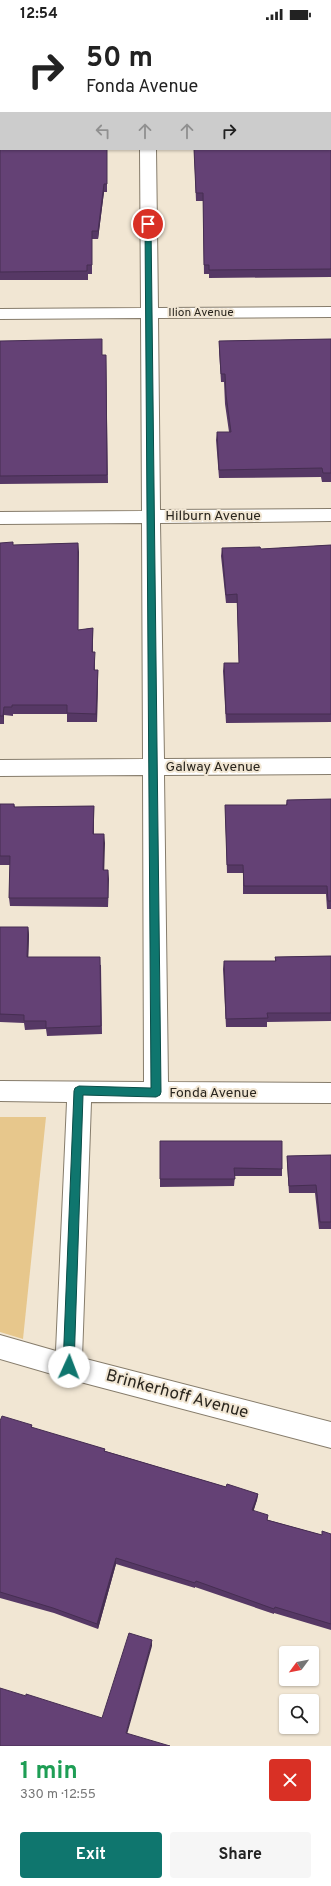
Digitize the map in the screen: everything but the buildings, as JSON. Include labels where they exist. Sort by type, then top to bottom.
[{"type":"street","points":[[148,150],[148,314],[154,767],[156,1092]]},
{"type":"street","name":"Ilion Avenue","points":[[0,314],[331,312]]},
{"type":"street","name":"Hilburn Avenue","points":[[0,518],[331,516]]},
{"type":"street","name":"Galway Avenue","points":[[0,768],[331,766]]},
{"type":"street","name":"Fonda Avenue","points":[[0,1091],[331,1092]]},
{"type":"street","points":[[69,1367],[79,1091]]},
{"type":"street","name":"Brinkerhoff Avenue","points":[[0,1347],[69,1367],[331,1435]]},
{"type":"shaded area","points":[[0,1117],[46,1117],[23,1339],[0,1332]]},
{"type":"route","points":[[69,1367],[79,1091],[156,1092],[148,224]]}]
